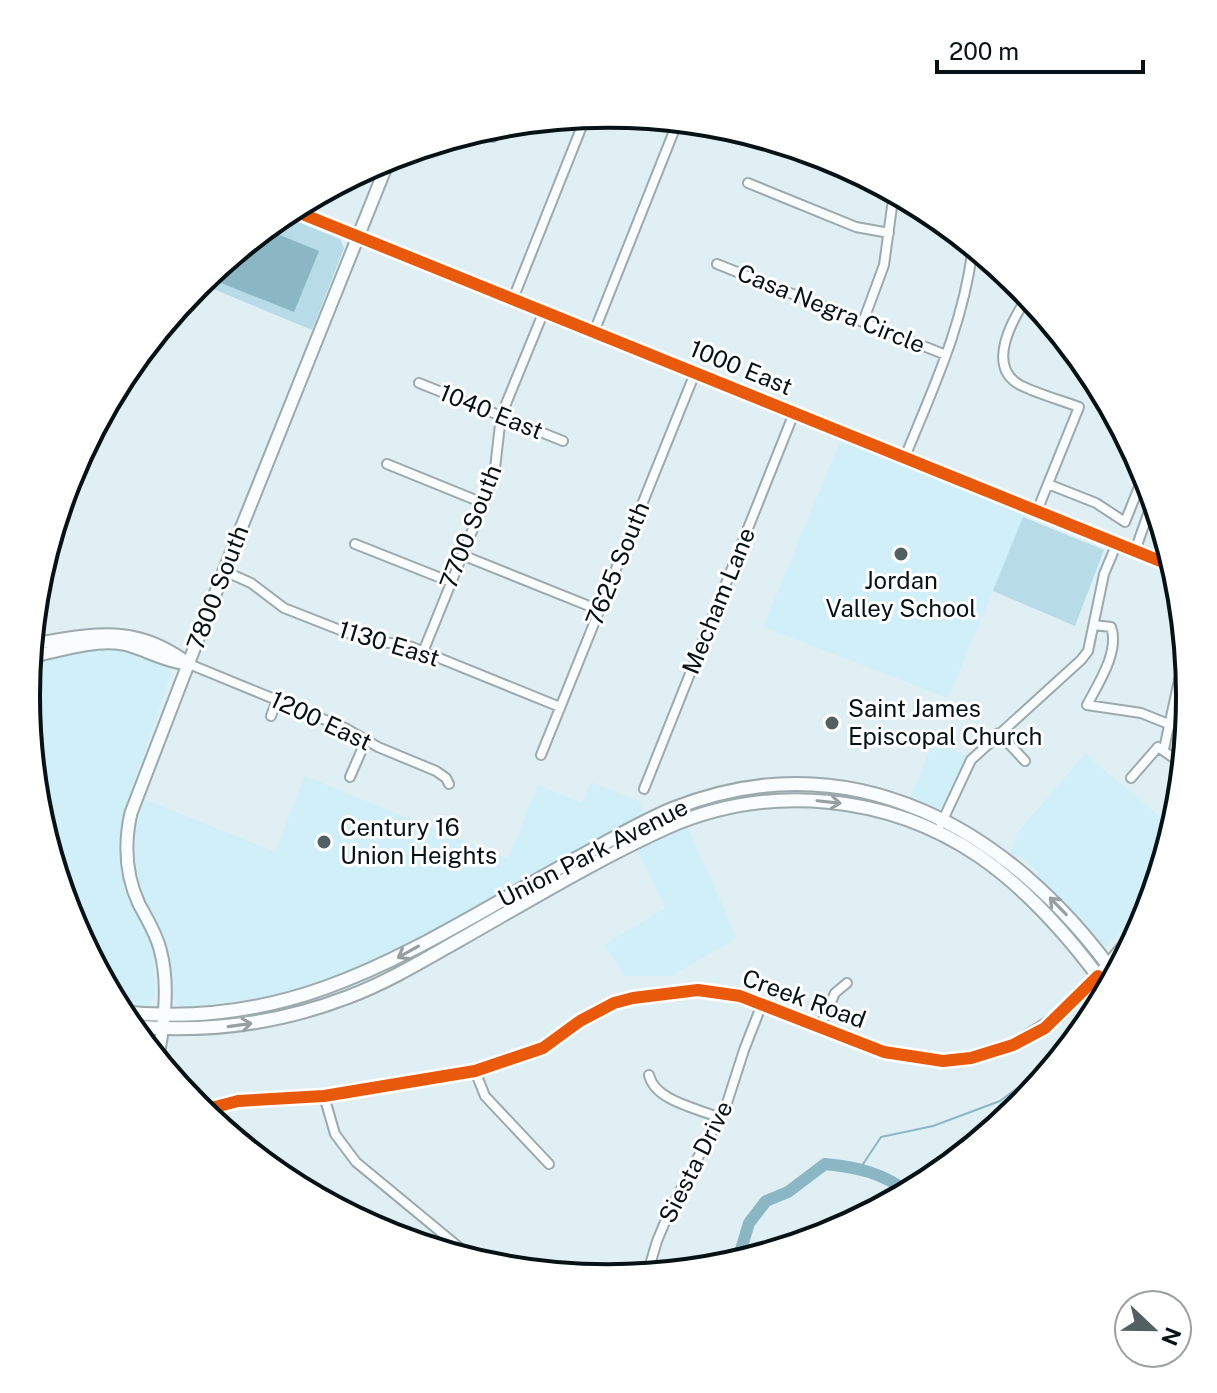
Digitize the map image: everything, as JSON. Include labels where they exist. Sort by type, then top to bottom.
[{"type":"main road","name":"Union Park Avenue","points":[[137,1013],[206,1013],[259,1007],[310,995],[392,960],[638,825],[675,808],[711,797],[764,787],[822,786],[881,796],[943,819],[993,848],[1033,881],[1073,922],[1109,966]]},
{"type":"main road","name":"Union Park Avenue","points":[[147,1028],[221,1027],[265,1021],[351,996],[396,976],[639,842],[680,823],[760,802],[829,802],[886,812],[937,832],[982,858],[1012,882],[1051,920],[1101,980]]},
{"type":"street","points":[[513,299],[581,129]]},
{"type":"street","points":[[594,332],[674,132]]},
{"type":"street","name":"7800 South","points":[[159,1046],[165,979],[155,935],[131,883],[128,834],[134,804],[383,175]]},
{"type":"street","points":[[748,183],[856,227],[889,233]]},
{"type":"street","points":[[863,322],[881,277],[893,204]]},
{"type":"street","name":"1000 East","points":[[306,216],[1161,561]]},
{"type":"street","points":[[905,457],[967,294],[971,259]]},
{"type":"street","name":"Casa Negra Circle","points":[[717,264],[946,355]]},
{"type":"street","points":[[1022,307],[1004,346],[1004,365],[1010,378],[1020,385],[1079,407],[1037,511]]},
{"type":"street","name":"7700 South","points":[[423,652],[497,468],[501,416],[544,311]]},
{"type":"street","name":"7625 South","points":[[541,755],[695,373]]},
{"type":"street","name":"1040 East","points":[[419,383],[563,441]]},
{"type":"street","name":"Mecham Lane","points":[[644,789],[794,413]]},
{"type":"street","points":[[387,464],[483,503]]},
{"type":"street","points":[[1048,484],[1096,503],[1125,522],[1138,490]]},
{"type":"street","points":[[1135,551],[1147,516]]},
{"type":"street","points":[[937,832],[971,760],[1088,651],[1104,574],[1117,543]]},
{"type":"street","points":[[355,544],[451,582]]},
{"type":"street","points":[[462,555],[599,610]]},
{"type":"street","name":"1130 East","points":[[224,571],[251,583],[284,608],[368,641],[400,644],[423,652],[560,707]]},
{"type":"street","points":[[1094,625],[1111,627],[1113,648],[1087,705],[1141,713],[1171,725]]},
{"type":"street","points":[[43,642],[102,633],[133,636],[171,650],[189,664]]},
{"type":"street","points":[[41,655],[118,643],[166,661],[189,664]]},
{"type":"street","name":"1200 East","points":[[189,664],[345,728],[436,771],[449,784]]},
{"type":"street","points":[[1164,749],[1177,694]]},
{"type":"street","points":[[271,716],[277,700]]},
{"type":"street","points":[[999,733],[1025,761]]},
{"type":"street","points":[[350,777],[366,740]]},
{"type":"street","points":[[1131,778],[1158,747],[1174,757]]},
{"type":"street","name":"Creek Road","points":[[216,1107],[238,1101],[324,1096],[475,1071],[543,1048],[599,1009],[633,998],[709,991],[740,996],[878,1050],[943,1061],[971,1058],[1013,1045],[1045,1028],[1098,976],[1105,973]]},
{"type":"street","points":[[820,1027],[835,993],[847,983]]},
{"type":"street","name":"Siesta Drive","points":[[651,1263],[666,1217],[733,1088],[762,1004]]},
{"type":"street","points":[[475,1071],[485,1096],[549,1164]]},
{"type":"street","points":[[649,1075],[652,1084],[662,1094],[720,1118]]},
{"type":"street","points":[[324,1096],[335,1134],[356,1162],[456,1244]]},
{"type":"shaded area","points":[[297,221],[340,239],[344,248],[312,330],[213,289],[262,245]]},
{"type":"shaded area","points":[[278,234],[319,251],[294,312],[220,283]]},
{"type":"shaded area","name":"Jordan Valley School","points":[[841,439],[1025,514],[948,698],[763,627]]},
{"type":"shaded area","points":[[1023,517],[1104,550],[1075,626],[993,591]]},
{"type":"shaded area","points":[[99,647],[129,650],[170,669],[171,674],[125,809],[120,842],[120,863],[129,897],[151,941],[154,956],[155,996],[148,1006],[131,1004],[116,981],[83,914],[59,844],[41,734],[41,659]]},
{"type":"shaded area","points":[[934,740],[966,756],[944,804],[938,808],[910,799]]},
{"type":"shaded area","points":[[1085,754],[1163,819],[1134,914],[1107,946],[1101,945],[1040,879],[1038,872],[1010,853],[1017,833]]},
{"type":"shaded area","points":[[305,776],[508,859],[538,785],[582,803],[591,782],[639,801],[645,815],[371,964],[321,984],[278,996],[181,1008],[172,999],[166,944],[136,873],[135,831],[144,799],[275,852]]},
{"type":"shaded area","points":[[687,826],[737,938],[671,976],[624,976],[605,944],[665,908],[634,842]]},
{"type":"waterway","points":[[861,1167],[881,1137],[933,1126],[1000,1101],[1026,1082]]},
{"type":"waterway","points":[[741,1249],[749,1223],[766,1201],[788,1192],[825,1164],[869,1172],[898,1186]]},
{"type":"cycle path","points":[[306,216],[1161,561]]},
{"type":"cycle path","points":[[216,1107],[238,1101],[324,1096],[475,1071],[543,1048],[580,1021],[614,1003],[698,990],[740,996],[884,1052],[943,1061],[971,1058],[1013,1045],[1045,1028],[1098,976]]},
{"type":"place","name":"Jordan Valley School","points":[[901,554]]},
{"type":"place","name":"Saint James Episcopal Church","points":[[832,723]]},
{"type":"place","name":"Century 16 Union Heights","points":[[324,842]]}]
